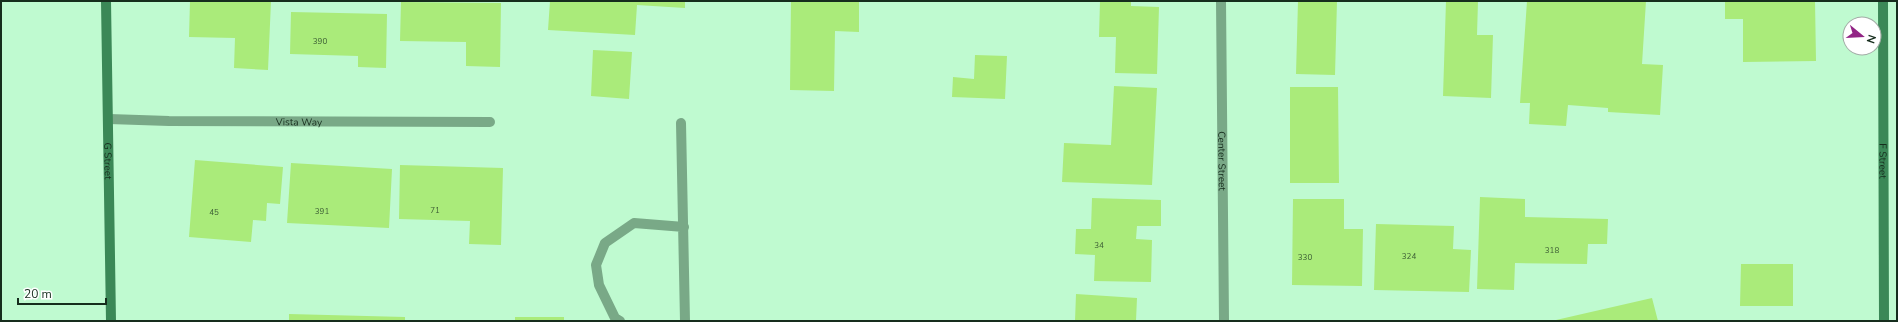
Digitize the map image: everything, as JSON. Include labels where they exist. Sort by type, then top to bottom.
[{"type":"street","name":"G Street","points":[[106,1],[111,321]]},
{"type":"street","name":"Center Street","points":[[1221,1],[1224,321]]},
{"type":"street","name":"F Street","points":[[1883,1],[1884,321]]},
{"type":"street","name":"Vista Way","points":[[109,119],[177,121],[490,122]]},
{"type":"street","points":[[681,123],[685,321]]},
{"type":"street","points":[[620,321],[615,318],[599,285],[596,264],[605,243],[634,223],[684,227]]},
{"type":"building","points":[[190,1],[271,1],[268,70],[234,68],[235,38],[189,37]]},
{"type":"building","points":[[550,1],[685,1],[685,8],[637,5],[635,35],[548,30]]},
{"type":"building","points":[[791,1],[859,1],[859,32],[835,31],[834,91],[790,90]]},
{"type":"building","points":[[1100,1],[1131,1],[1131,6],[1159,7],[1157,74],[1115,73],[1116,37],[1099,37]]},
{"type":"building","points":[[1298,1],[1337,1],[1335,75],[1296,74]]},
{"type":"building","points":[[1446,1],[1478,1],[1477,35],[1493,35],[1491,98],[1443,96]]},
{"type":"building","points":[[1527,1],[1646,1],[1642,64],[1663,65],[1660,115],[1608,112],[1608,108],[1568,105],[1566,126],[1529,124],[1530,103],[1520,103]]},
{"type":"building","points":[[1725,1],[1815,1],[1816,61],[1743,62],[1743,19],[1725,19]]},
{"type":"building","points":[[401,2],[501,3],[500,67],[466,66],[466,42],[400,41]]},
{"type":"building","points":[[291,12],[387,14],[386,68],[358,67],[358,56],[290,54]]},
{"type":"building","points":[[593,50],[632,52],[629,99],[591,96]]},
{"type":"building","points":[[975,55],[1007,56],[1005,99],[952,97],[953,77],[974,79]]},
{"type":"building","points":[[1114,86],[1157,88],[1152,185],[1062,182],[1064,143],[1111,145]]},
{"type":"building","points":[[1290,87],[1338,87],[1339,183],[1290,183]]},
{"type":"building","points":[[195,160],[283,167],[280,204],[267,203],[266,221],[253,220],[251,242],[189,237]]},
{"type":"building","points":[[291,163],[392,169],[389,228],[287,223]]},
{"type":"building","points":[[400,165],[503,168],[501,245],[469,244],[470,221],[399,219]]},
{"type":"building","points":[[1480,197],[1525,199],[1525,217],[1608,219],[1607,244],[1588,244],[1587,264],[1515,263],[1514,290],[1477,289]]},
{"type":"building","points":[[1092,198],[1161,200],[1161,226],[1137,226],[1136,239],[1152,240],[1151,282],[1094,281],[1095,255],[1075,254],[1076,229],[1091,229]]},
{"type":"building","points":[[1293,199],[1344,199],[1344,229],[1363,229],[1362,286],[1292,285]]},
{"type":"building","points":[[1376,224],[1454,226],[1453,249],[1471,250],[1469,292],[1374,290]]},
{"type":"building","points":[[1741,264],[1793,264],[1793,306],[1740,306]]},
{"type":"building","points":[[1076,294],[1137,298],[1136,321],[1075,321]]},
{"type":"building","points":[[1652,298],[1658,321],[1556,320]]},
{"type":"building","points":[[289,314],[405,317],[405,321],[289,321]]},
{"type":"building","points":[[515,317],[564,317],[564,321],[515,321]]}]
